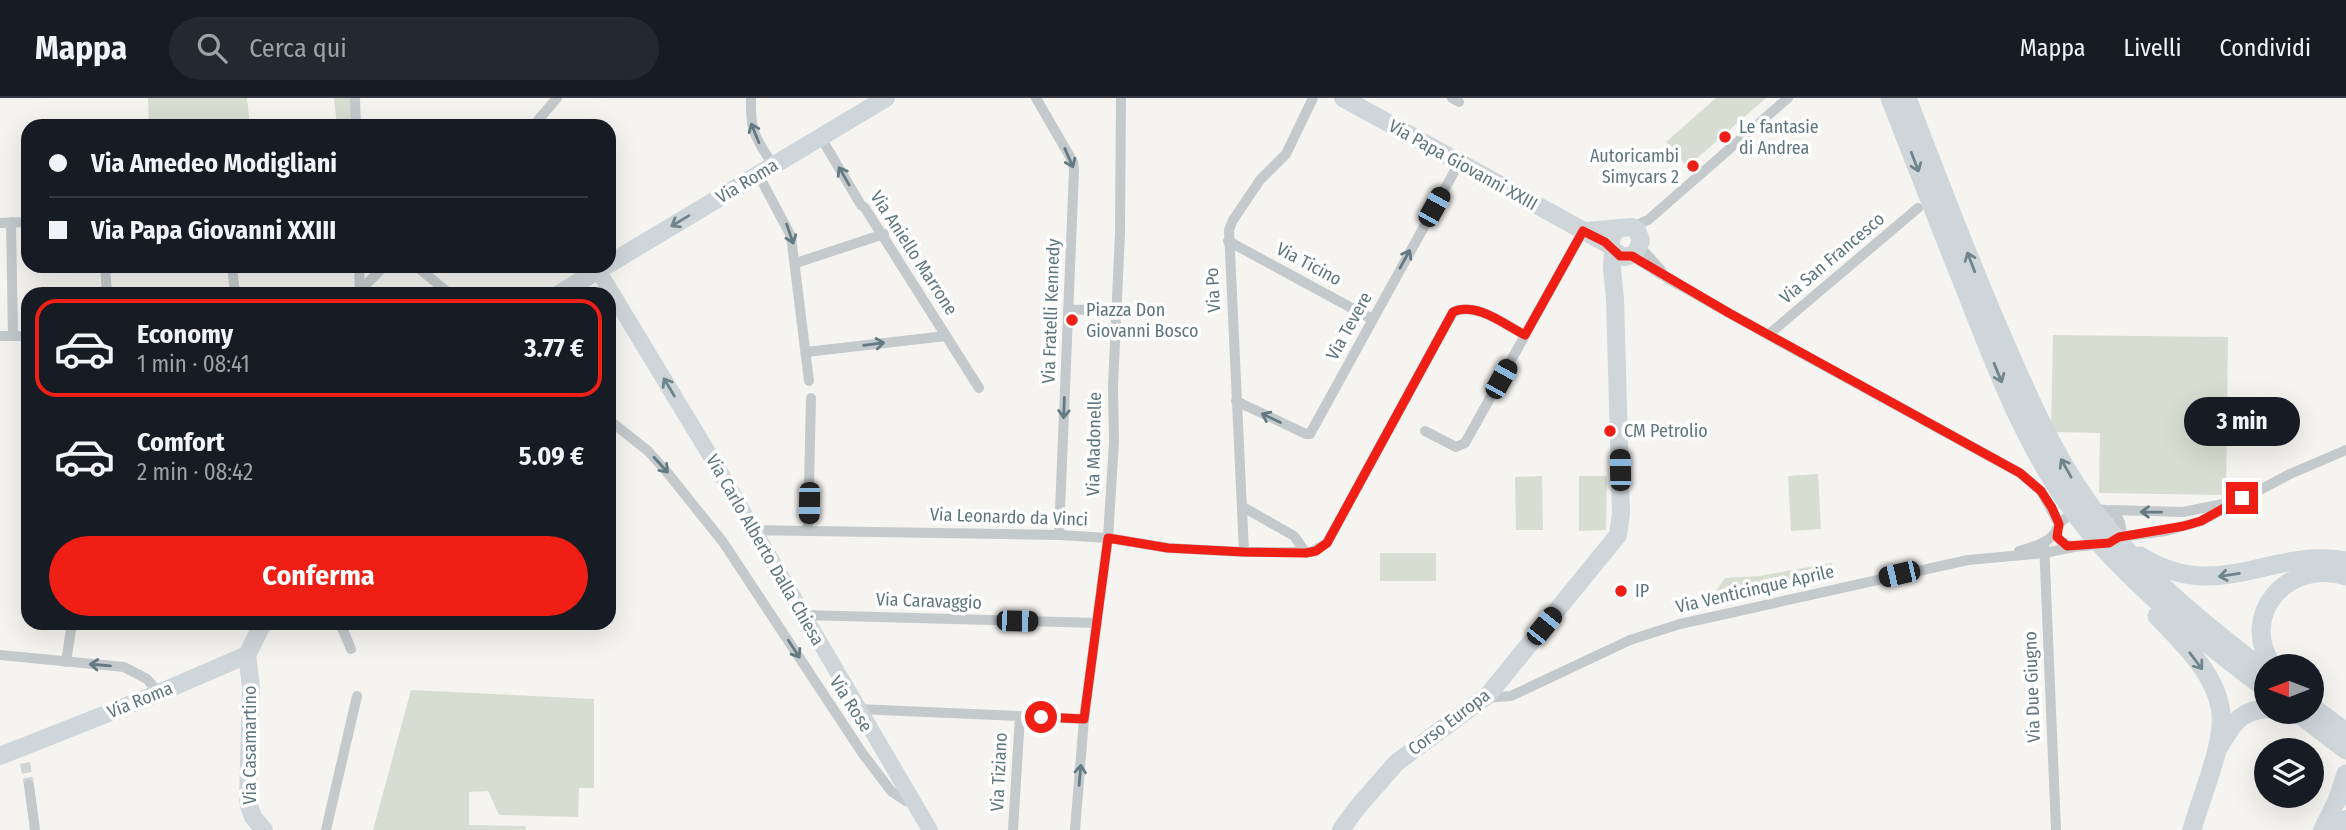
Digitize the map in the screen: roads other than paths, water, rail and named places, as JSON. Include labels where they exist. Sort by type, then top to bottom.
[{"type":"highway","points":[[1890,98],[2002,384],[2031,442],[2113,568],[2171,631],[2210,680],[2221,715],[2215,754],[2192,829]]},
{"type":"highway","points":[[1907,98],[1983,294],[2033,408],[2071,479],[2121,541],[2169,593],[2208,628],[2254,663]]},
{"type":"highway","points":[[2091,534],[2148,594],[2254,680]]},
{"type":"highway","points":[[2121,541],[2160,568],[2193,576],[2220,577],[2302,567],[2325,558],[2346,561]]},
{"type":"highway","points":[[2302,567],[2346,576]]},
{"type":"highway","points":[[2266,654],[2260,634],[2268,603],[2302,567]]},
{"type":"highway","points":[[2215,754],[2238,720],[2254,711]]},
{"type":"highway","points":[[2324,720],[2346,732]]},
{"type":"highway","points":[[2321,724],[2346,750]]},
{"type":"highway","points":[[2337,801],[2346,774]]},
{"type":"main road","name":"Via Roma","points":[[616,260],[886,98]]},
{"type":"main road","name":"Via Papa Giovanni XXIII","points":[[1343,98],[1583,231]]},
{"type":"main road","points":[[1583,231],[1629,241]]},
{"type":"main road","name":"Corso Europa","points":[[1341,830],[1396,762],[1494,694],[1510,667],[1618,535],[1621,514],[1615,299],[1629,241]]},
{"type":"main road","name":"Via Roma","points":[[571,287],[594,273]]},
{"type":"main road","points":[[247,655],[259,630]]},
{"type":"main road","name":"Via Roma","points":[[0,756],[22,755],[247,655]]},
{"type":"main road","name":"Via Casamartino","points":[[247,655],[251,687],[248,803],[253,817],[264,830]]},
{"type":"main road","points":[[2322,830],[2346,782]]},
{"type":"main road","points":[[2340,830],[2346,819]]},
{"type":"street","points":[[355,98],[356,119]]},
{"type":"street","points":[[539,119],[557,98]]},
{"type":"street","points":[[751,98],[750,126],[791,236],[809,381]]},
{"type":"street","name":"Via Fratelli Kennedy","points":[[1036,98],[1073,166],[1059,535]]},
{"type":"street","name":"Via Madonelle","points":[[1075,830],[1084,719],[1108,538],[1114,442],[1113,386],[1121,98]]},
{"type":"street","name":"Via Po","points":[[1244,552],[1228,241],[1233,220],[1265,174],[1286,154],[1313,98]]},
{"type":"street","points":[[1788,98],[1629,241],[1670,280],[2020,473],[2041,491],[2063,544],[2074,547]]},
{"type":"street","name":"Via Aniello Marrone","points":[[820,136],[861,205],[884,234],[979,388]]},
{"type":"street","name":"Via Tevere","points":[[1236,401],[1310,434],[1458,163]]},
{"type":"street","name":"Via San Francesco","points":[[1768,335],[1918,208]]},
{"type":"street","points":[[6,222],[13,336]]},
{"type":"street","points":[[1425,431],[1452,446],[1463,446],[1583,231]]},
{"type":"street","points":[[796,263],[884,234]]},
{"type":"street","name":"Via Ticino","points":[[1228,241],[1372,319]]},
{"type":"street","points":[[365,287],[378,273]]},
{"type":"street","points":[[424,273],[442,287]]},
{"type":"street","name":"Via Carlo Alberto Dalla Chiesa","points":[[616,288],[753,530],[930,830]]},
{"type":"street","points":[[1068,310],[1116,309]]},
{"type":"street","points":[[1243,506],[1291,533],[1306,553],[1316,551],[1327,543],[1453,312],[1474,309],[1525,335]]},
{"type":"street","points":[[0,336],[21,336]]},
{"type":"street","points":[[806,352],[946,336]]},
{"type":"street","points":[[808,529],[811,398]]},
{"type":"street","name":"Via Rose","points":[[616,426],[648,451],[723,542],[863,754],[891,791],[906,801],[914,802]]},
{"type":"street","points":[[2030,481],[2111,511],[2118,517],[2122,529],[2121,541],[2201,521],[2242,498],[2346,450]]},
{"type":"street","points":[[2044,548],[2058,528],[2075,515],[2105,510],[2183,512],[2209,508],[2242,498]]},
{"type":"street","name":"Via Leonardo da Vinci","points":[[753,530],[1059,535],[1108,538],[1168,548],[1306,553]]},
{"type":"street","name":"Via Venticinque Aprile","points":[[1522,692],[1653,631],[1968,559],[2121,541]]},
{"type":"street","name":"Via Due Giugno","points":[[2044,548],[2056,830]]},
{"type":"street","name":"Via Caravaggio","points":[[803,615],[1097,623]]},
{"type":"street","points":[[66,662],[71,630]]},
{"type":"street","points":[[343,630],[351,649]]},
{"type":"street","points":[[0,655],[124,667],[147,679],[159,693]]},
{"type":"street","points":[[1510,667],[1510,684],[1522,692]]},
{"type":"street","points":[[1494,694],[1522,692]]},
{"type":"street","points":[[326,830],[357,696]]},
{"type":"street","points":[[858,709],[1084,719]]},
{"type":"street","name":"Via Tiziano","points":[[1013,830],[1020,716]]},
{"type":"street","points":[[29,785],[35,830]]},
{"type":"tunnel","points":[[25,763],[29,785]]},
{"type":"place","name":"Le fantasie di Andrea","points":[[1725,137]]},
{"type":"place","name":"Autoricambi Simycars 2","points":[[1693,166]]},
{"type":"place","name":"Piazza Don Giovanni Bosco","points":[[1072,320]]},
{"type":"place","name":"CM Petrolio","points":[[1610,431]]},
{"type":"place","name":"IP","points":[[1621,591]]}]
